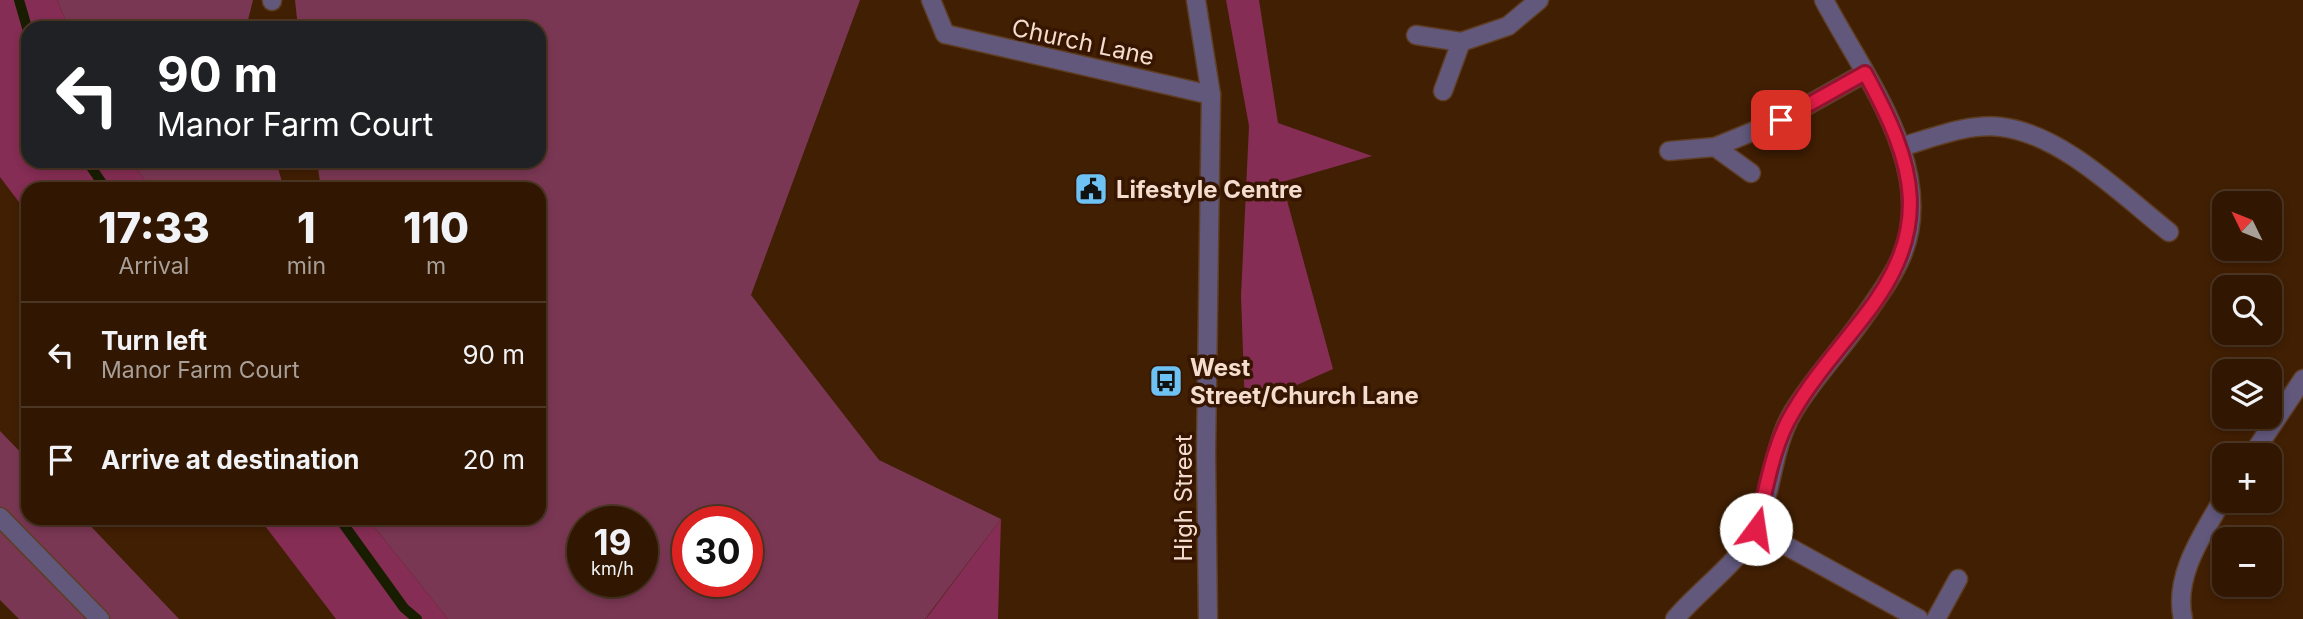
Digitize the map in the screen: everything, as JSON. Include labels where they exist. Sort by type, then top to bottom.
[{"type":"street","name":"Church Lane","points":[[931,0],[945,34],[1211,95]]},
{"type":"street","name":"High Street","points":[[1196,0],[1211,95],[1206,454],[1208,619]]},
{"type":"street","points":[[1416,35],[1461,42],[1508,26],[1539,0]]},
{"type":"street","points":[[1675,619],[1689,601],[1722,572],[1756,529],[1771,469],[1791,415],[1820,370],[1865,315],[1902,256],[1912,198],[1901,147],[1865,73],[1824,0]]},
{"type":"street","points":[[1443,91],[1461,42]]},
{"type":"street","points":[[1669,151],[1715,147],[1781,120],[1865,73]]},
{"type":"street","points":[[1901,147],[1956,130],[1999,126],[2030,133],[2065,151],[2169,232]]},
{"type":"street","points":[[1715,147],[1751,173]]},
{"type":"street","points":[[2260,443],[2303,380]]},
{"type":"street","points":[[2183,619],[2183,582],[2194,550],[2215,513]]},
{"type":"street","points":[[0,517],[100,619]]},
{"type":"street","points":[[1756,529],[1919,619]]},
{"type":"street","points":[[1936,619],[1958,579]]},
{"type":"shaded area","points":[[0,0],[57,0],[66,21],[21,21],[21,168],[136,168],[146,182],[21,182],[21,205],[0,177]]},
{"type":"shaded area","points":[[57,0],[253,0],[248,21],[66,21]]},
{"type":"shaded area","points":[[295,0],[860,0],[751,295],[879,460],[1001,519],[925,619],[448,619],[373,525],[546,525],[546,182],[320,182],[318,168],[546,168],[546,21],[297,21]]},
{"type":"shaded area","points":[[1226,0],[1259,0],[1278,123],[1372,156],[1282,182],[1333,369],[1245,408],[1241,296],[1249,126]]},
{"type":"shaded area","points":[[136,168],[278,168],[282,182],[146,182]]},
{"type":"shaded area","points":[[0,431],[21,453],[21,525],[90,525],[179,619],[19,619],[0,600]]},
{"type":"shaded area","points":[[1001,519],[998,619],[925,619],[928,616]]},
{"type":"shaded area","points":[[264,525],[373,525],[448,619],[336,619]]},
{"type":"waterway","points":[[19,0],[25,21]]},
{"type":"waterway","points":[[92,168],[101,182]]},
{"type":"waterway","points":[[344,525],[404,608],[417,619]]},
{"type":"place","name":"Lifestyle Centre","points":[[1091,189]]},
{"type":"place","name":"West Street/Church Lane","points":[[1166,381]]},
{"type":"route","points":[[1756,529],[1771,469],[1791,415],[1820,370],[1865,315],[1902,256],[1912,198],[1901,147],[1865,73],[1781,120]]}]
